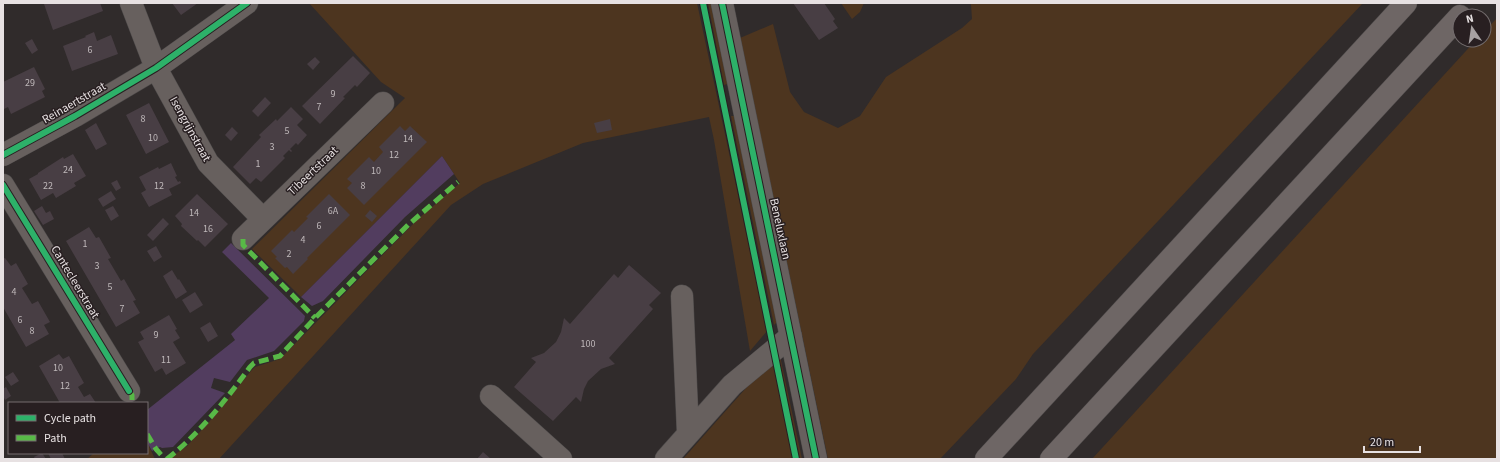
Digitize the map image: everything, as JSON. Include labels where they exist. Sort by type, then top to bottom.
[{"type":"highway","points":[[986,459],[1406,3]]},
{"type":"highway","points":[[1051,459],[1452,25]]},
{"type":"street","name":"Isengrijnstraat","points":[[131,3],[156,68],[208,163],[263,219]]},
{"type":"street","points":[[156,68],[247,3]]},
{"type":"street","name":"Beneluxlaan","points":[[722,3],[816,459]]},
{"type":"street","name":"Reinaertstraat","points":[[3,155],[75,116],[156,68]]},
{"type":"street","name":"Tibeertstraat","points":[[243,239],[383,103]]},
{"type":"street","name":"Cantecleerstraat","points":[[3,185],[129,391]]},
{"type":"street","points":[[682,296],[688,434]]},
{"type":"street","points":[[666,459],[732,385],[791,336]]},
{"type":"street","points":[[491,396],[561,459]]},
{"type":"shaded area","points":[[309,3],[697,3],[767,331],[750,351],[709,117],[583,143],[483,184],[451,205],[219,459],[168,459],[187,446],[255,367],[280,359],[419,218],[460,183],[442,156],[301,297],[252,249],[405,98],[381,82]]},
{"type":"shaded area","points":[[708,3],[714,3],[731,83],[724,85]]},
{"type":"shaded area","points":[[841,3],[864,3],[860,12],[852,19]]},
{"type":"shaded area","points":[[970,3],[1363,3],[1033,354],[1016,379],[940,459],[828,459],[740,38],[773,24],[790,92],[804,112],[838,128],[860,116],[886,77],[962,28],[972,19]]},
{"type":"shaded area","points":[[1497,18],[1497,459],[1092,459],[1469,48],[1492,48],[1492,23]]},
{"type":"shaded area","points":[[731,116],[738,116],[780,319],[774,325]]},
{"type":"shaded area","points":[[442,156],[454,174],[405,217],[323,301],[312,306],[301,297]]},
{"type":"shaded area","points":[[231,243],[305,316],[304,321],[274,351],[247,360],[230,382],[214,378],[211,388],[225,393],[173,447],[160,447],[152,451],[148,444],[148,409],[235,340],[231,334],[269,298],[222,252]]},
{"type":"shaded area","points":[[780,356],[802,459],[683,459],[755,378]]},
{"type":"shaded area","points":[[148,444],[155,459],[87,459],[93,454],[148,454]]},
{"type":"building","points":[[100,3],[103,11],[53,30],[44,4]]},
{"type":"building","points":[[172,3],[198,3],[181,15]]},
{"type":"building","points":[[793,3],[824,3],[835,19],[833,21],[838,28],[819,40]]},
{"type":"building","points":[[94,32],[97,41],[111,35],[118,54],[72,71],[63,46],[86,37],[85,36]]},
{"type":"building","points":[[32,39],[38,50],[32,54],[25,43]]},
{"type":"building","points":[[353,56],[370,73],[357,87],[355,85],[343,97],[345,98],[320,124],[302,106]]},
{"type":"building","points":[[315,57],[320,62],[313,70],[307,64]]},
{"type":"building","points":[[34,67],[45,89],[42,91],[45,97],[11,114],[8,107],[4,109],[3,106],[3,82]]},
{"type":"building","points":[[265,97],[271,103],[258,117],[252,111]]},
{"type":"building","points":[[149,103],[169,142],[146,154],[126,115]]},
{"type":"building","points":[[291,107],[303,119],[297,125],[307,135],[298,145],[296,143],[290,149],[292,151],[291,152],[289,150],[283,156],[285,158],[261,182],[256,178],[250,184],[233,167],[261,137],[259,135],[276,119],[277,121]]},
{"type":"building","points":[[610,119],[612,130],[597,133],[594,123]]},
{"type":"building","points":[[96,123],[107,144],[96,150],[85,130]]},
{"type":"building","points":[[400,126],[405,131],[410,126],[427,142],[364,205],[347,188],[352,183],[347,179],[369,157],[374,162],[383,152],[379,147]]},
{"type":"building","points":[[232,127],[238,133],[231,141],[225,135]]},
{"type":"building","points":[[73,154],[86,176],[74,183],[76,186],[56,198],[53,193],[41,200],[29,179],[63,157],[64,159]]},
{"type":"building","points":[[171,163],[177,176],[175,177],[178,182],[180,181],[181,183],[169,189],[172,195],[149,207],[141,193],[146,190],[139,177],[158,167],[159,169]]},
{"type":"building","points":[[117,180],[121,188],[116,191],[111,183]]},
{"type":"building","points":[[111,191],[116,199],[103,207],[98,199]]},
{"type":"building","points":[[197,194],[228,224],[205,247],[181,226],[182,224],[175,216]]},
{"type":"building","points":[[329,194],[350,215],[293,274],[287,267],[285,268],[275,258],[277,257],[271,251],[292,230],[294,232],[308,218],[306,217]]},
{"type":"building","points":[[42,206],[46,213],[50,211],[54,219],[43,225],[34,211]]},
{"type":"building","points":[[113,206],[119,216],[111,221],[105,210]]},
{"type":"building","points":[[370,210],[377,216],[372,222],[365,216]]},
{"type":"building","points":[[163,218],[169,224],[153,241],[147,235]]},
{"type":"building","points":[[89,227],[96,238],[99,237],[111,258],[108,259],[121,281],[124,279],[136,300],[133,301],[140,313],[116,327],[66,241]]},
{"type":"building","points":[[156,246],[162,257],[154,262],[147,251]]},
{"type":"building","points":[[5,258],[11,266],[16,263],[28,284],[22,288],[32,304],[38,301],[50,322],[44,325],[49,334],[26,347],[3,307],[3,259]]},
{"type":"building","points":[[629,265],[661,293],[649,305],[653,309],[609,358],[615,364],[601,369],[588,381],[584,389],[581,402],[576,397],[553,421],[514,387],[536,362],[531,358],[544,353],[556,342],[561,332],[564,318],[570,324],[614,274],[618,278]]},
{"type":"building","points":[[172,270],[187,292],[176,299],[163,276]]},
{"type":"building","points":[[195,292],[203,305],[190,313],[182,300]]},
{"type":"building","points":[[169,315],[180,338],[173,342],[186,363],[166,375],[162,368],[155,372],[138,342],[144,339],[140,332]]},
{"type":"building","points":[[210,322],[218,336],[208,342],[200,328]]},
{"type":"building","points":[[59,354],[63,359],[69,356],[84,383],[78,387],[84,397],[90,394],[95,402],[59,402],[39,366]]},
{"type":"building","points":[[13,372],[19,381],[11,386],[5,377]]},
{"type":"building","points":[[6,387],[11,396],[5,400],[3,396],[3,389]]},
{"type":"building","points":[[483,452],[491,459],[477,459]]},
{"type":"building","points":[[43,454],[46,459],[35,459],[34,457]]},
{"type":"building","points":[[48,454],[62,454],[65,459],[51,459]]},
{"type":"marked path","points":[[167,459],[201,428],[254,363],[280,356],[315,318],[408,225],[458,182]]},
{"type":"marked path","points":[[243,239],[243,245],[315,318]]},
{"type":"marked path","points":[[129,391],[132,395],[132,402]]},
{"type":"marked path","points":[[148,436],[156,449],[165,459]]},
{"type":"cycle path","points":[[3,155],[75,116],[156,68],[247,3]]},
{"type":"cycle path","points":[[703,3],[796,459]]},
{"type":"cycle path","points":[[722,3],[816,459]]},
{"type":"cycle path","points":[[3,185],[129,391]]}]
